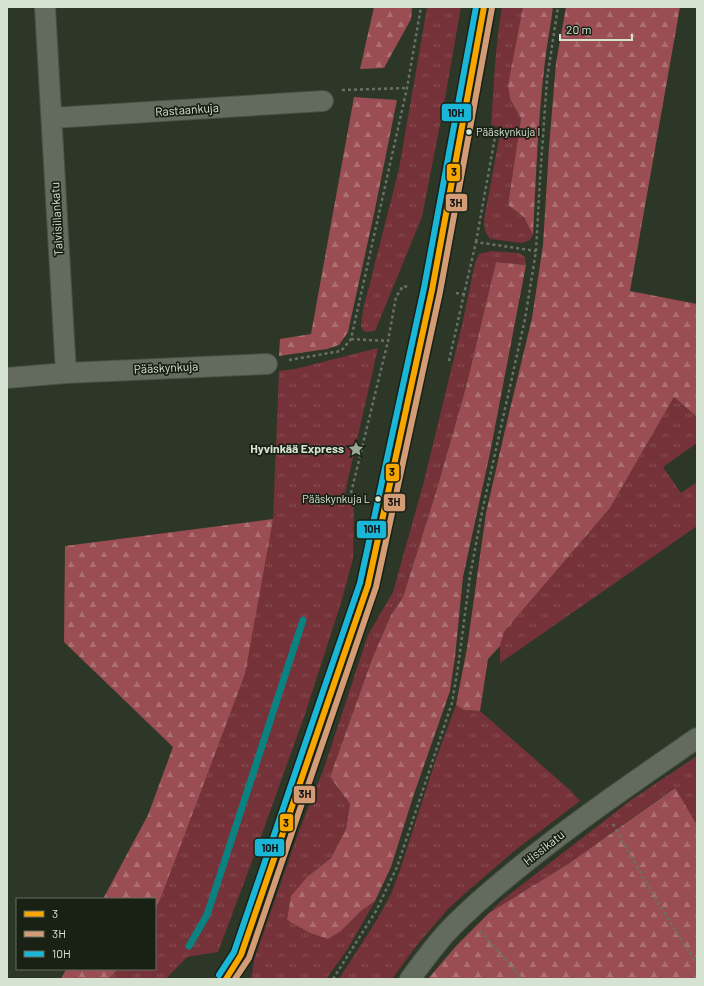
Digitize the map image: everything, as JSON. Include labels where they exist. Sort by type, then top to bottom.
[{"type":"main road","points":[[226,979],[240,955],[368,585],[432,290],[484,7]]},
{"type":"main road","points":[[240,955],[240,979]]},
{"type":"street","name":"Talvisillankatu","points":[[45,7],[66,373]]},
{"type":"street","name":"Rastaankuja","points":[[52,118],[323,101]]},
{"type":"street","name":"Pääskynkuja","points":[[66,373],[267,364]]},
{"type":"street","points":[[7,378],[66,373]]},
{"type":"street","name":"Hissikatu","points":[[410,979],[447,933],[477,902],[535,854],[602,804],[697,738]]},
{"type":"path","points":[[267,364],[341,351],[350,339],[407,88],[421,7]]},
{"type":"path","points":[[333,979],[376,912],[397,867],[452,703],[470,576],[482,512],[525,319],[536,251],[547,79],[558,7]]},
{"type":"path","points":[[323,101],[342,90],[407,88]]},
{"type":"path","points":[[476,242],[495,137]]},
{"type":"path","points":[[449,361],[464,294]]},
{"type":"path","points":[[351,493],[388,341]]},
{"type":"path","points":[[602,804],[628,852],[697,964]]},
{"type":"path","points":[[465,914],[522,979]]},
{"type":"green space","points":[[374,7],[412,7],[411,19],[384,68],[360,69]]},
{"type":"green space","points":[[427,7],[461,7],[444,104],[422,217],[375,331],[365,332],[361,327],[363,310],[399,169]]},
{"type":"green space","points":[[502,7],[523,7],[510,99],[521,118],[508,205],[524,217],[533,235],[530,240],[522,243],[490,239],[485,231],[484,220],[501,128],[491,125],[496,51]]},
{"type":"green space","points":[[523,7],[553,7],[541,104],[533,235],[524,217],[508,205],[521,118],[510,99],[508,85]]},
{"type":"green space","points":[[566,7],[680,7],[630,291],[697,304],[697,417],[674,397],[610,508],[504,632],[500,646],[488,659],[480,711],[464,710],[456,705],[467,648],[486,513],[532,318],[543,245],[556,63]]},
{"type":"green space","points":[[354,97],[397,100],[348,332],[339,345],[327,349],[279,356],[280,339],[311,334]]},
{"type":"green space","points":[[491,251],[519,253],[525,257],[526,265],[496,262],[466,387],[436,492],[403,597],[391,615],[372,659],[330,777],[350,804],[346,829],[331,858],[307,877],[341,931],[362,910],[375,901],[347,950],[326,979],[251,979],[254,960],[299,831],[324,768],[368,635],[393,592],[423,485],[462,325],[475,263],[479,254]]},
{"type":"green space","points":[[496,262],[526,265],[490,453],[463,577],[450,691],[413,797],[391,867],[375,901],[362,910],[341,931],[328,939],[310,933],[287,920],[291,896],[307,877],[331,858],[346,829],[350,804],[330,777],[372,659],[391,615],[403,597],[436,492],[466,387]]},
{"type":"green space","points":[[378,348],[344,497],[354,500],[353,559],[340,606],[304,717],[218,952],[187,957],[166,979],[109,979],[117,970],[156,970],[156,906],[160,900],[194,807],[273,519],[279,371],[295,369]]},
{"type":"green space","points":[[674,397],[697,417],[697,443],[663,467],[681,493],[697,482],[697,526],[500,663],[500,646],[504,632],[610,508]]},
{"type":"green space","points":[[273,519],[245,674],[160,900],[156,906],[156,898],[104,898],[148,815],[173,747],[64,642],[65,546]]},
{"type":"green space","points":[[456,705],[464,710],[480,711],[571,791],[580,801],[518,848],[448,909],[417,945],[392,979],[339,979],[378,918],[391,894],[436,759]]},
{"type":"green space","points":[[697,756],[697,825],[674,788],[568,864],[489,913],[501,901],[631,800]]},
{"type":"green space","points":[[675,788],[697,825],[697,979],[428,979],[456,946],[489,913],[568,864]]},
{"type":"green space","points":[[66,970],[117,970],[109,979],[61,979]]},
{"type":"waterway","points":[[189,946],[207,915],[303,620]]},
{"type":"transit line","name":"10H","points":[[219,975],[234,952],[360,583],[424,288],[476,7]]},
{"type":"transit line","name":"3","points":[[226,979],[241,955],[368,585],[432,290],[484,7]]},
{"type":"transit line","name":"3H","points":[[235,979],[249,958],[376,587],[440,292],[492,8]]},
{"type":"place","name":"Pääskynkuja I","points":[[469,132]]},
{"type":"place","name":"Hyvinkää Express","points":[[356,449]]},
{"type":"place","name":"Pääskynkuja L","points":[[378,499]]}]
